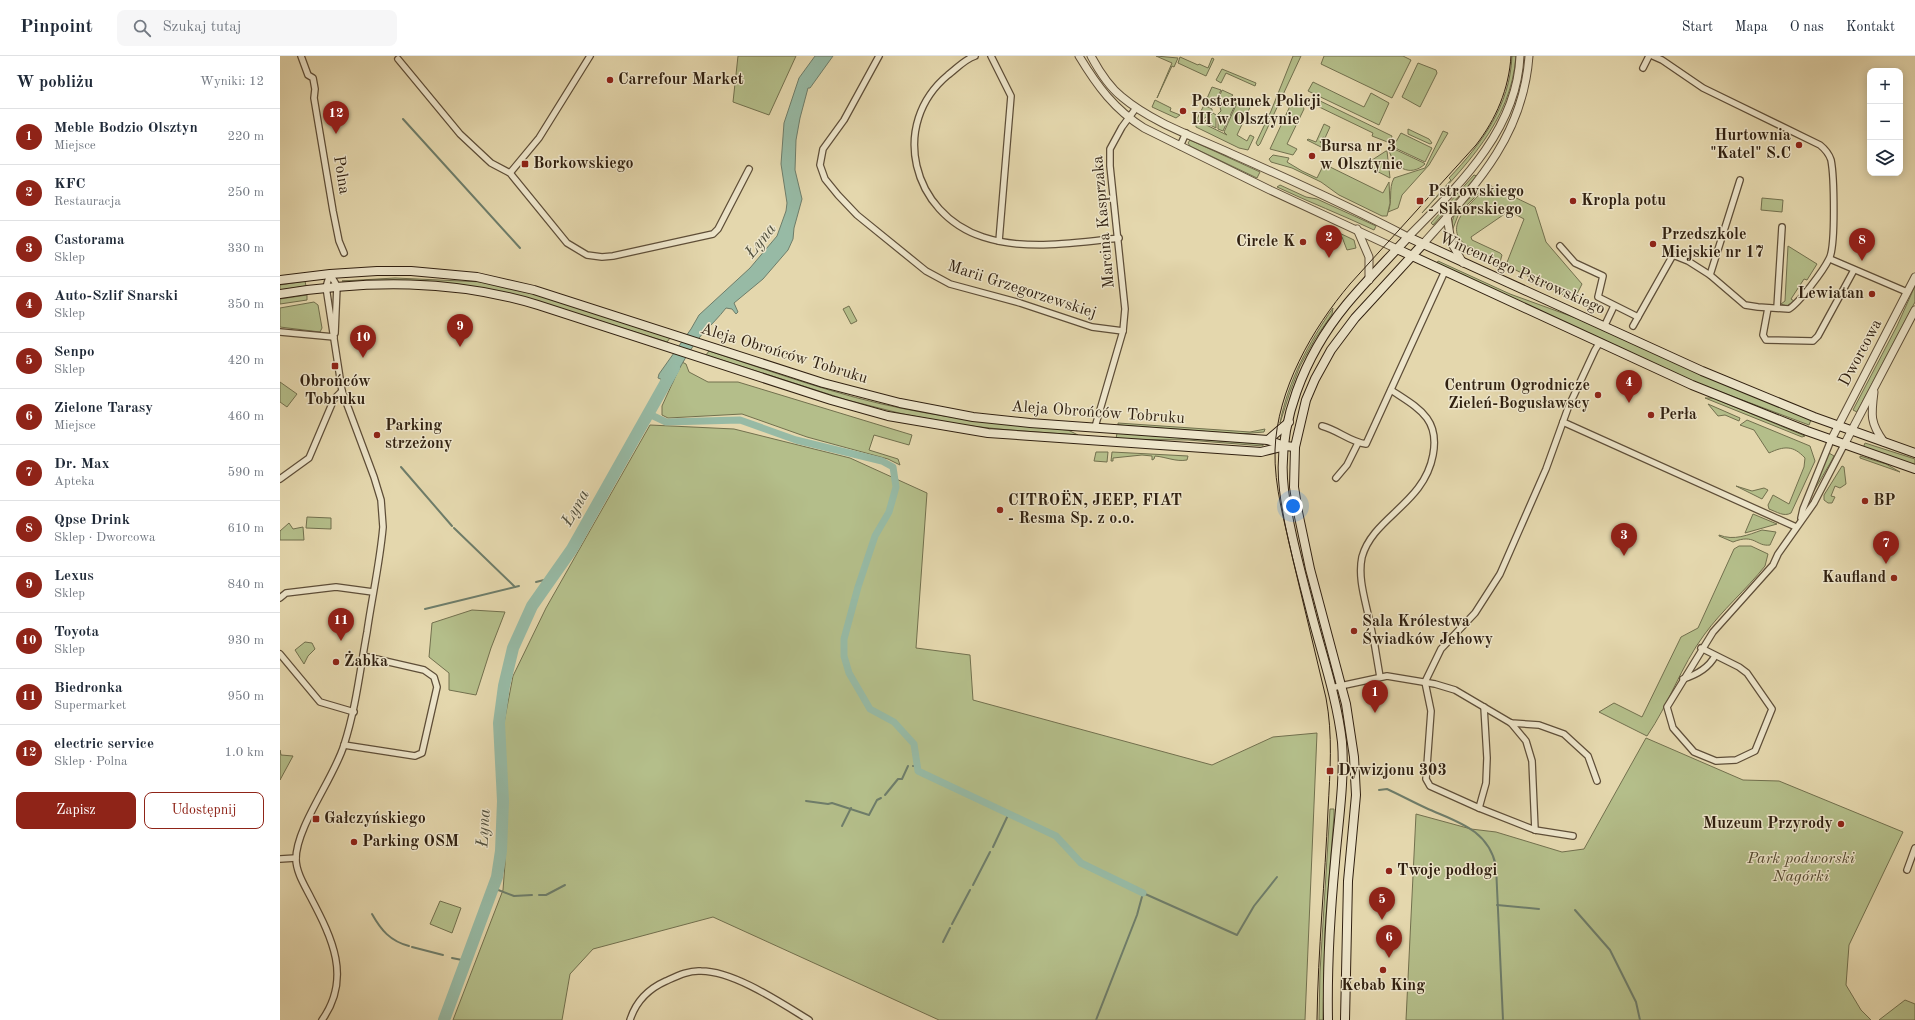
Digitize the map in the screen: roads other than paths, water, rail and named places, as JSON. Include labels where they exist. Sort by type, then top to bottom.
[{"type":"main road","name":"Wincentego Pstrowskiego","points":[[1408,237],[1422,245],[1702,371],[1838,426],[1884,442]]},
{"type":"main road","points":[[1328,1020],[1329,946],[1342,763],[1339,725],[1288,511],[1283,472],[1285,446],[1289,422],[1299,385],[1316,349],[1345,306],[1408,237]]},
{"type":"main road","points":[[1345,1020],[1347,896],[1356,795],[1354,757],[1342,686],[1310,568],[1298,512],[1294,487],[1295,447],[1306,400],[1323,364],[1355,318],[1422,245]]},
{"type":"main road","name":"Wincentego Pstrowskiego","points":[[1397,249],[1692,385],[1765,416],[1915,470]]},
{"type":"main road","name":"Aleja Obrońców Tobruku","points":[[280,280],[330,274],[411,271],[492,280],[534,290],[823,383],[900,404],[973,417],[1268,440],[1285,446],[1295,447]]},
{"type":"main road","name":"Aleja Obrońców Tobruku","points":[[280,294],[337,286],[396,284],[456,288],[520,300],[830,400],[888,416],[971,431],[1261,452],[1285,446]]},
{"type":"main road","points":[[1268,440],[1289,422]]},
{"type":"main road","points":[[1884,442],[1915,453]]},
{"type":"street","name":"Polna","points":[[300,56],[308,75],[313,78],[315,89],[314,98],[339,241],[344,253]]},
{"type":"street","points":[[510,173],[539,138],[590,56]]},
{"type":"street","name":"Marii Grzegorzewskiej","points":[[879,56],[844,120],[823,149],[820,165],[826,178],[838,195],[857,215],[920,266],[950,284],[1020,303],[1092,327],[1123,331]]},
{"type":"street","points":[[975,56],[955,69],[936,85],[919,115],[913,138],[915,162],[924,187],[937,207],[959,226],[983,237],[999,241],[1027,245],[1051,245],[1118,238]]},
{"type":"street","points":[[991,56],[1011,96],[999,241]]},
{"type":"street","points":[[1079,56],[1100,89],[1112,103],[1128,118],[1144,128],[1270,190],[1357,229],[1397,249]]},
{"type":"street","name":"Wincentego Pstrowskiego","points":[[1091,56],[1108,84],[1120,96],[1136,108],[1408,237]]},
{"type":"street","points":[[1408,237],[1463,178],[1483,154],[1493,139],[1510,105],[1516,85],[1520,56]]},
{"type":"street","points":[[1422,245],[1475,186],[1501,148],[1522,98],[1529,56]]},
{"type":"street","points":[[1643,68],[1649,56]]},
{"type":"street","points":[[1633,326],[1673,255],[1688,261],[1710,274],[1745,305],[1789,309],[1796,304],[1830,259],[1834,228],[1831,159],[1827,151],[1820,145],[1703,88],[1662,60],[1653,56]]},
{"type":"street","points":[[398,59],[460,134],[491,164],[510,173],[567,243],[582,253],[602,258],[713,234],[722,222],[749,169]]},
{"type":"street","name":"Marcina Kasprzaka","points":[[1095,427],[1101,411],[1123,331],[1125,309],[1110,166],[1110,149],[1128,118],[1136,108]]},
{"type":"street","points":[[1180,146],[1186,133]]},
{"type":"street","points":[[1710,274],[1740,180]]},
{"type":"street","points":[[1447,216],[1451,242],[1463,263]]},
{"type":"street","points":[[1776,308],[1782,228]]},
{"type":"street","points":[[1357,229],[1369,257],[1369,280]]},
{"type":"street","points":[[1560,246],[1574,263],[1603,276],[1598,297],[1638,317]]},
{"type":"street","points":[[1830,259],[1907,292]]},
{"type":"street","points":[[1768,308],[1763,335],[1766,340],[1813,341],[1818,336],[1854,270]]},
{"type":"street","points":[[1322,426],[1330,428],[1358,443],[1366,444],[1445,271]]},
{"type":"street","points":[[330,274],[337,286],[337,321],[334,337]]},
{"type":"street","points":[[322,1020],[329,1009],[336,988],[336,953],[331,938],[303,882],[296,858],[303,831],[333,773],[344,745],[354,712],[383,527],[381,504],[374,477],[342,391],[326,287],[330,274]]},
{"type":"street","name":"Dworcowa","points":[[1831,440],[1902,305],[1915,277]]},
{"type":"street","points":[[1604,327],[1614,306]]},
{"type":"street","name":"Dworcowa","points":[[1844,445],[1915,310]]},
{"type":"street","points":[[280,332],[334,337]]},
{"type":"street","name":"Wincentego Pstrowskiego","points":[[1425,682],[1441,649],[1474,613],[1500,574],[1546,469],[1594,350],[1600,342]]},
{"type":"street","points":[[1874,387],[1871,413],[1872,422],[1884,442]]},
{"type":"street","points":[[1380,677],[1361,580],[1362,558],[1370,540],[1422,484],[1430,467],[1435,438],[1430,422],[1425,415],[1417,407],[1391,390]]},
{"type":"street","points":[[280,479],[309,458],[334,399],[342,391]]},
{"type":"street","points":[[1564,422],[1796,527]]},
{"type":"street","points":[[1801,520],[1803,509],[1831,440]]},
{"type":"street","points":[[1336,478],[1347,465],[1358,443]]},
{"type":"street","points":[[1702,648],[1739,667],[1747,673],[1772,709],[1755,751],[1736,760],[1716,761],[1694,752],[1673,728],[1667,707],[1702,648],[1713,632],[1773,565],[1778,554],[1814,503],[1844,445]]},
{"type":"street","points":[[280,598],[286,593],[336,587],[373,592]]},
{"type":"street","points":[[280,654],[320,702],[354,712]]},
{"type":"street","points":[[344,745],[415,756],[422,753],[437,687],[434,677],[424,670],[363,656]]},
{"type":"street","points":[[1683,679],[1692,676],[1711,662],[1715,656]]},
{"type":"street","points":[[1331,688],[1387,676],[1425,682],[1455,690],[1511,723],[1526,741],[1532,761],[1535,830]]},
{"type":"street","points":[[1425,682],[1431,712],[1426,779],[1430,786],[1479,808],[1535,830],[1573,836]]},
{"type":"street","points":[[1479,808],[1486,783],[1487,758],[1484,707]]},
{"type":"street","points":[[1511,723],[1539,725],[1564,734],[1588,756],[1597,781]]},
{"type":"street","points":[[1907,870],[1915,848]]},
{"type":"street","points":[[280,859],[296,858]]},
{"type":"street","points":[[630,1020],[636,1005],[650,990],[684,973],[699,970],[714,972],[743,983],[771,996],[809,1020]]},
{"type":"waterway","points":[[403,119],[520,248]]},
{"type":"waterway","name":"Łyna","points":[[444,1020],[497,877],[501,851],[503,801],[499,723],[504,686],[513,648],[532,606],[572,549],[674,368]]},
{"type":"waterway","points":[[649,414],[666,422],[740,420],[796,440],[882,461],[893,467],[896,487],[889,512],[875,536],[858,587],[844,639],[844,656],[849,673],[870,709],[894,722],[914,744],[918,771],[1056,836],[1081,863],[1143,893]]},
{"type":"waterway","points":[[401,467],[452,526]]},
{"type":"waterway","points":[[454,528],[515,587]]},
{"type":"waterway","points":[[536,582],[552,578]]},
{"type":"waterway","points":[[425,609],[519,586]]},
{"type":"waterway","points":[[885,795],[898,779],[902,779],[908,766]]},
{"type":"waterway","points":[[913,766],[918,766]]},
{"type":"waterway","points":[[1379,790],[1387,789],[1470,828],[1479,835],[1492,853],[1496,866],[1503,1020]]},
{"type":"waterway","points":[[806,801],[828,804],[832,803],[869,815],[877,800],[881,798]]},
{"type":"waterway","points":[[842,826],[851,808]]},
{"type":"waterway","points":[[993,847],[1009,813]]},
{"type":"waterway","points":[[973,885],[990,852]]},
{"type":"waterway","points":[[1096,1020],[1137,915],[1143,893],[1237,935],[1254,906],[1277,877]]},
{"type":"waterway","points":[[539,895],[546,895],[565,885]]},
{"type":"waterway","points":[[493,888],[514,896],[532,895]]},
{"type":"waterway","points":[[952,924],[970,890]]},
{"type":"waterway","points":[[1497,905],[1539,909]]},
{"type":"waterway","points":[[1575,910],[1610,950],[1636,1002],[1640,1020]]},
{"type":"waterway","points":[[372,914],[379,925],[391,938],[409,946]]},
{"type":"waterway","points":[[943,942],[950,928]]},
{"type":"waterway","points":[[412,947],[443,955]]},
{"type":"waterway","points":[[452,958],[467,961]]},
{"type":"tram line","points":[[1317,1020],[1330,782],[1330,726],[1326,698],[1278,491],[1275,464],[1277,427],[1282,405],[1299,361],[1323,320],[1350,284],[1476,145],[1490,125],[1508,80],[1511,56]]},
{"type":"place","name":"Carrefour Market","points":[[610,80]]},
{"type":"place","name":"Posterunek Policji III w Olsztynie","points":[[1183,111]]},
{"type":"place","name":"electric service","points":[[336,134]]},
{"type":"place","name":"Hurtownia \"Katel\" S.C","points":[[1799,145]]},
{"type":"place","name":"Bursa nr 3 w Olsztynie","points":[[1312,156]]},
{"type":"place","name":"Borkowskiego","points":[[525,164]]},
{"type":"place","name":"Pstrowskiego - Sikorskiego","points":[[1420,201]]},
{"type":"place","name":"Kropla potu","points":[[1573,201]]},
{"type":"place","name":"Circle K","points":[[1303,242]]},
{"type":"place","name":"Przedszkole Miejskie nr 17","points":[[1653,244]]},
{"type":"place","name":"KFC","points":[[1329,258]]},
{"type":"place","name":"Qpse Drink","points":[[1862,261]]},
{"type":"place","name":"Lewiatan","points":[[1872,294]]},
{"type":"place","name":"Lexus","points":[[460,347]]},
{"type":"place","name":"Toyota","points":[[363,358]]},
{"type":"place","name":"Obrońców Tobruku","points":[[335,366]]},
{"type":"place","name":"Centrum Ogrodnicze Zieleń-Bogusławscy","points":[[1598,395]]},
{"type":"place","name":"Auto-Szlif Snarski","points":[[1629,403]]},
{"type":"place","name":"Perła","points":[[1651,415]]},
{"type":"place","name":"Parking strzeżony","points":[[377,435]]},
{"type":"place","name":"BP","points":[[1865,501]]},
{"type":"place","name":"CITROËN, JEEP, FIAT - Resma Sp. z o.o.","points":[[1000,510]]},
{"type":"place","name":"Castorama","points":[[1624,556]]},
{"type":"place","name":"Dr. Max","points":[[1886,564]]},
{"type":"place","name":"Kaufland","points":[[1894,578]]},
{"type":"place","name":"Sala Królestwa Świadków Jehowy","points":[[1354,631]]},
{"type":"place","name":"Biedronka","points":[[341,641]]},
{"type":"place","name":"Żabka","points":[[336,662]]},
{"type":"place","name":"Meble Bodzio Olsztyn","points":[[1375,713]]},
{"type":"place","name":"Dywizjonu 303","points":[[1330,771]]},
{"type":"place","name":"Gałczyńskiego","points":[[316,819]]},
{"type":"place","name":"Muzeum Przyrody","points":[[1841,824]]},
{"type":"place","name":"Parking OSM","points":[[354,842]]},
{"type":"place","name":"Twoje podłogi","points":[[1389,871]]},
{"type":"place","name":"Senpo","points":[[1382,920]]},
{"type":"place","name":"Zielone Tarasy","points":[[1389,958]]},
{"type":"place","name":"Kebab King","points":[[1383,970]]},
{"type":"park label","name":"Park podworski Nagórki","points":[[1801,868]]}]
